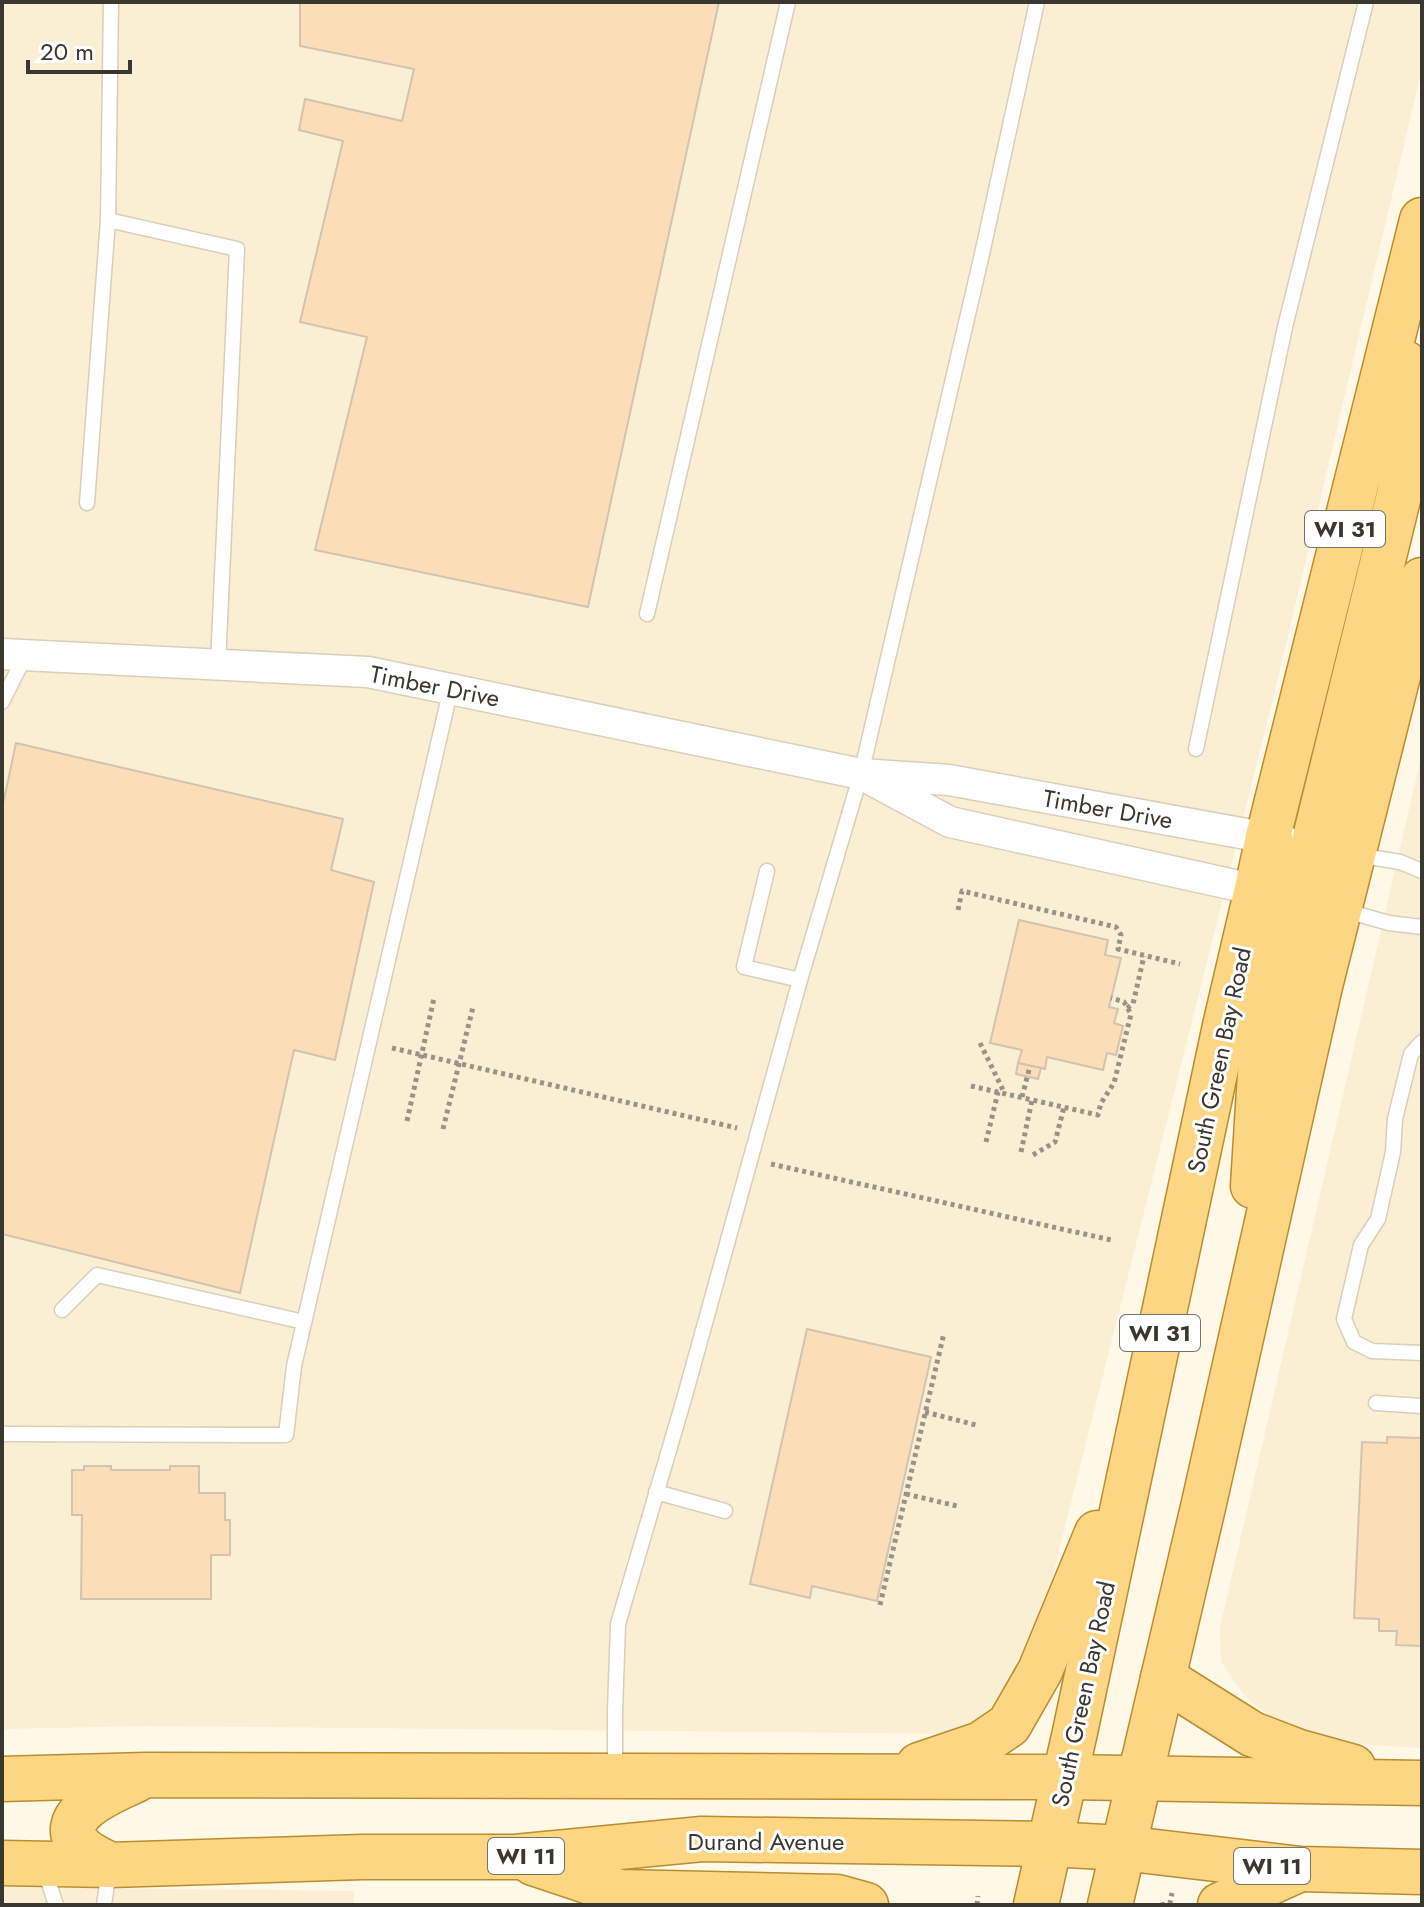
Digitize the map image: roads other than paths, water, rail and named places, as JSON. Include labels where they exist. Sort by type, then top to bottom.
[{"type":"main road","name":"South Green Bay Road","points":[[1036,1905],[1268,837],[1422,220]]},
{"type":"main road","points":[[1334,851],[1400,491],[1409,272]]},
{"type":"main road","points":[[1110,1905],[1320,986],[1319,904],[1422,580]]},
{"type":"main road","points":[[1268,837],[1319,904]]},
{"type":"main road","points":[[885,1777],[981,1744],[1009,1725],[1040,1671],[1138,1435]]},
{"type":"main road","points":[[1163,1678],[1252,1734],[1299,1752],[1416,1783]]},
{"type":"main road","points":[[2,1779],[146,1775],[1066,1777],[1416,1783]]},
{"type":"main road","points":[[107,1885],[74,1834],[75,1819],[93,1800],[146,1775]]},
{"type":"main road","name":"Durand Avenue","points":[[22,1864],[107,1885],[362,1857],[515,1857],[702,1839],[1050,1844],[1122,1848],[1300,1869],[1422,1872]]},
{"type":"main road","points":[[515,1857],[620,1898],[837,1897],[866,1905]]},
{"type":"main road","points":[[1220,1905],[1300,1869]]},
{"type":"street","name":"Timber Drive","points":[[14,654],[368,672],[861,774],[949,780],[1334,851]]},
{"type":"street","name":"Timber Drive","points":[[861,774],[950,822],[1319,904]]},
{"type":"lane","points":[[87,503],[108,220],[111,2]]},
{"type":"lane","points":[[647,614],[788,2]]},
{"type":"lane","points":[[615,1776],[618,1624],[861,774],[1037,2]]},
{"type":"lane","points":[[1196,749],[1285,327],[1366,2]]},
{"type":"lane","points":[[108,220],[237,249],[218,664]]},
{"type":"lane","points":[[2,702],[14,654]]},
{"type":"lane","points":[[2,1434],[286,1435],[294,1366],[451,688]]},
{"type":"lane","points":[[1334,851],[1400,862],[1422,871]]},
{"type":"lane","points":[[767,871],[744,967],[800,980]]},
{"type":"lane","points":[[1319,904],[1389,923],[1422,927]]},
{"type":"lane","points":[[1422,1042],[1411,1054],[1395,1119],[1393,1152],[1378,1219],[1361,1245],[1344,1319],[1354,1342],[1372,1351],[1422,1353]]},
{"type":"lane","points":[[62,1310],[97,1275],[304,1322]]},
{"type":"lane","points":[[1376,1403],[1422,1406]]},
{"type":"lane","points":[[656,1492],[725,1511]]},
{"type":"lane","points":[[22,1864],[56,1905]]}]
